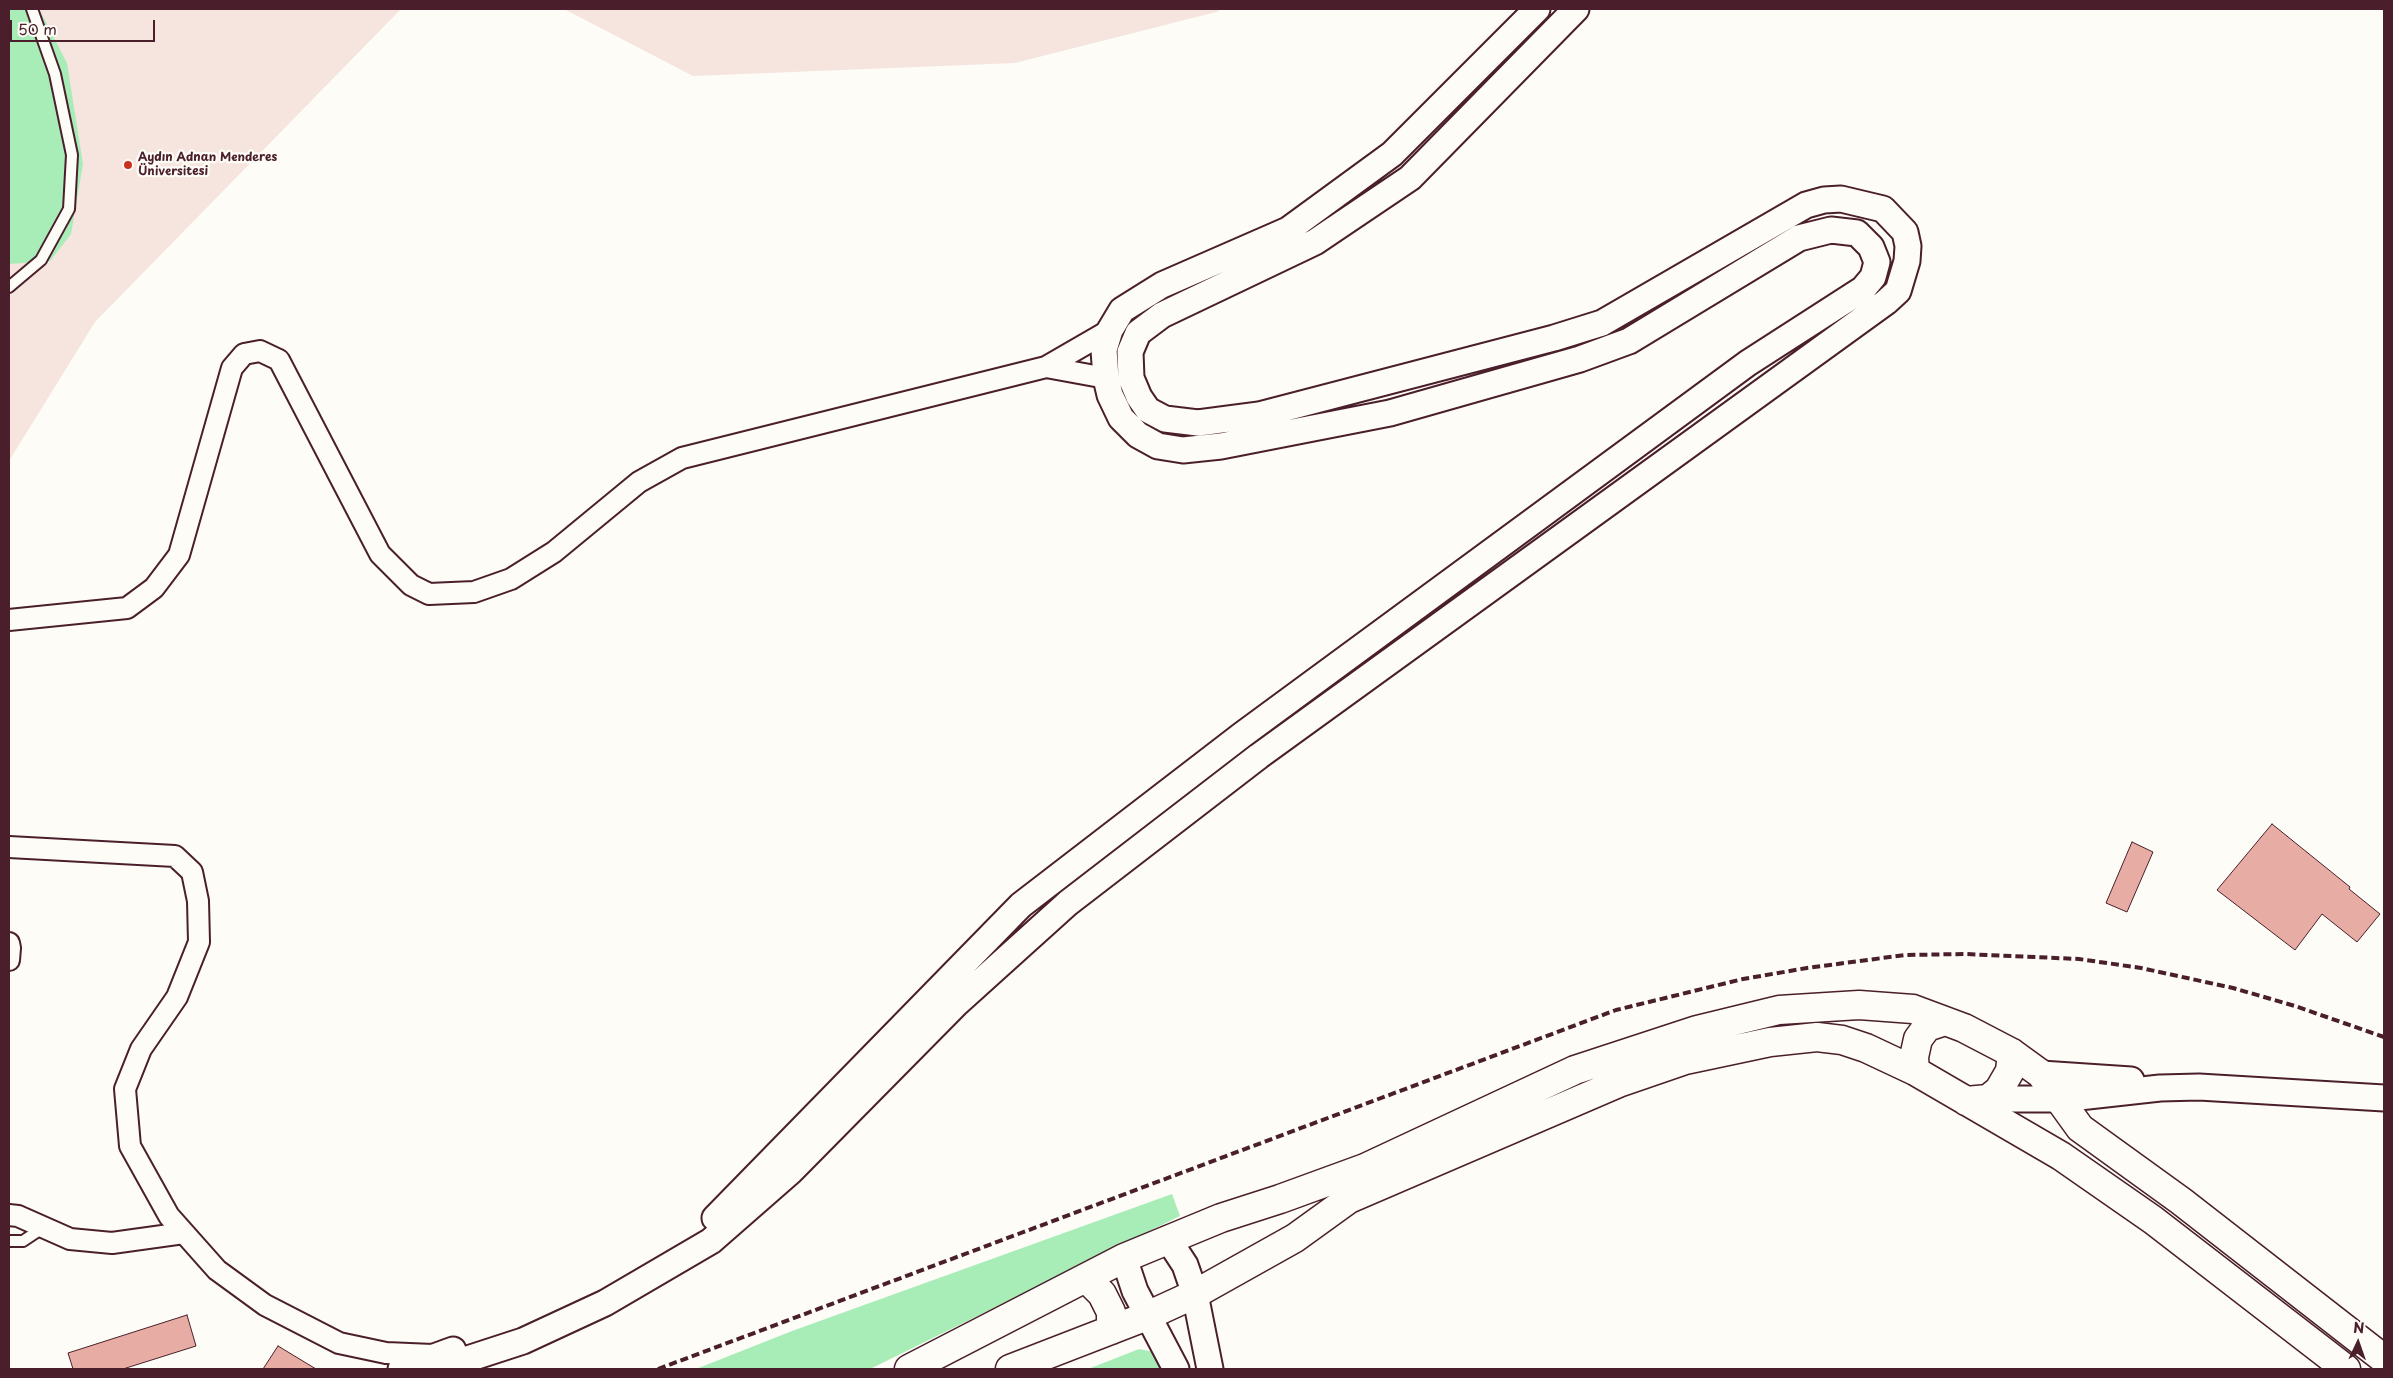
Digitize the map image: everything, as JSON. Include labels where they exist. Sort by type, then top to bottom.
[{"type":"main road","points":[[909,1369],[1087,1279],[1124,1258],[1168,1239],[1365,1168],[1576,1070],[1697,1030],[1779,1010],[1859,1005],[1913,1008],[1964,1028],[2012,1054],[2041,1074],[2061,1099],[2080,1128],[2181,1201],[2384,1359]]},
{"type":"main road","points":[[1915,1071],[1914,1057],[1918,1039],[1927,1027],[1945,1021]]},
{"type":"main road","points":[[1010,1369],[1147,1316],[1195,1294],[1295,1238],[1350,1199],[1621,1082],[1685,1060],[1770,1042],[1817,1037],[1842,1040],[1866,1048],[1977,1100],[2153,1220],[2346,1369]]},
{"type":"main road","points":[[1977,1100],[1999,1090],[2010,1071],[2012,1054]]},
{"type":"main road","points":[[1087,1279],[1102,1294],[1111,1312],[1110,1330]]},
{"type":"street","points":[[9,847],[175,856],[192,872],[198,901],[199,942],[177,997],[141,1049],[125,1089],[130,1146],[169,1216],[217,1270],[265,1305],[339,1343],[438,1362],[618,1280],[707,1226],[1021,904],[1242,735],[1748,363],[1863,289],[1873,277],[1877,262],[1872,247],[1857,233],[1831,230],[1799,238],[1629,341],[1580,359],[1390,413],[1221,446],[1183,450],[1158,446],[1138,435],[1121,418],[1110,395],[1106,378],[1104,350],[1110,330],[1122,310],[1162,284],[1288,230],[1392,154],[1537,9]]},
{"type":"street","points":[[401,1369],[523,1341],[605,1303],[711,1241],[791,1171],[956,1004],[1068,903],[1259,756],[1878,308],[1898,291],[1907,261],[1908,246],[1905,232],[1883,209],[1841,199],[1824,200],[1806,205],[1602,323],[1554,338],[1259,415],[1198,423],[1165,419],[1148,410],[1139,397],[1131,378],[1130,352],[1138,333],[1162,315],[1316,242],[1410,178],[1576,9]]},
{"type":"street","points":[[9,620],[127,608],[154,588],[179,555],[232,368],[244,354],[260,351],[279,360],[380,554],[411,585],[429,594],[474,592],[511,579],[554,552],[638,482],[682,458],[1046,367],[1110,330]]},
{"type":"street","points":[[1046,367],[1106,378]]},
{"type":"street","points":[[9,942],[9,960]]},
{"type":"street","points":[[2041,1074],[2126,1079],[2160,1088]]},
{"type":"street","points":[[1977,1100],[2061,1099],[2160,1088],[2199,1087],[2384,1098]]},
{"type":"street","points":[[9,1215],[18,1216],[70,1238],[112,1243],[184,1233]]},
{"type":"street","points":[[1168,1239],[1185,1265],[1195,1294],[1210,1369]]},
{"type":"street","points":[[1124,1258],[1135,1292],[1174,1362],[1176,1369]]},
{"type":"lane","points":[[9,287],[41,260],[69,209],[72,155],[56,74],[32,9]]},
{"type":"lane","points":[[9,1241],[23,1241],[44,1228]]},
{"type":"shaded area","name":"Aydın Adnan Menderes Üniversitesi","points":[[9,9],[401,9],[95,322],[9,461]]},
{"type":"shaded area","points":[[564,9],[1213,9],[1220,11],[1015,63],[693,76]]},
{"type":"green space","points":[[9,9],[39,9],[67,63],[83,164],[71,234],[50,261],[9,264]]},
{"type":"green space","points":[[1172,1194],[1180,1216],[870,1369],[696,1369],[792,1331]]},
{"type":"green space","points":[[1139,1349],[1154,1352],[1160,1369],[1088,1369]]},
{"type":"building","points":[[2272,824],[2350,887],[2349,889],[2380,914],[2357,942],[2322,914],[2295,950],[2217,890]]},
{"type":"building","points":[[2132,842],[2153,852],[2127,912],[2106,903]]},
{"type":"building","points":[[187,1315],[196,1346],[123,1369],[73,1369],[68,1353]]},
{"type":"building","points":[[278,1346],[316,1369],[263,1369]]},
{"type":"railway","points":[[658,1369],[1616,1010],[1743,979],[1807,968],[1905,955],[1965,954],[2079,959],[2141,968],[2233,988],[2295,1006],[2384,1037]]},
{"type":"place","name":"Aydın Adnan Menderes Üniversitesi","points":[[128,165]]}]
